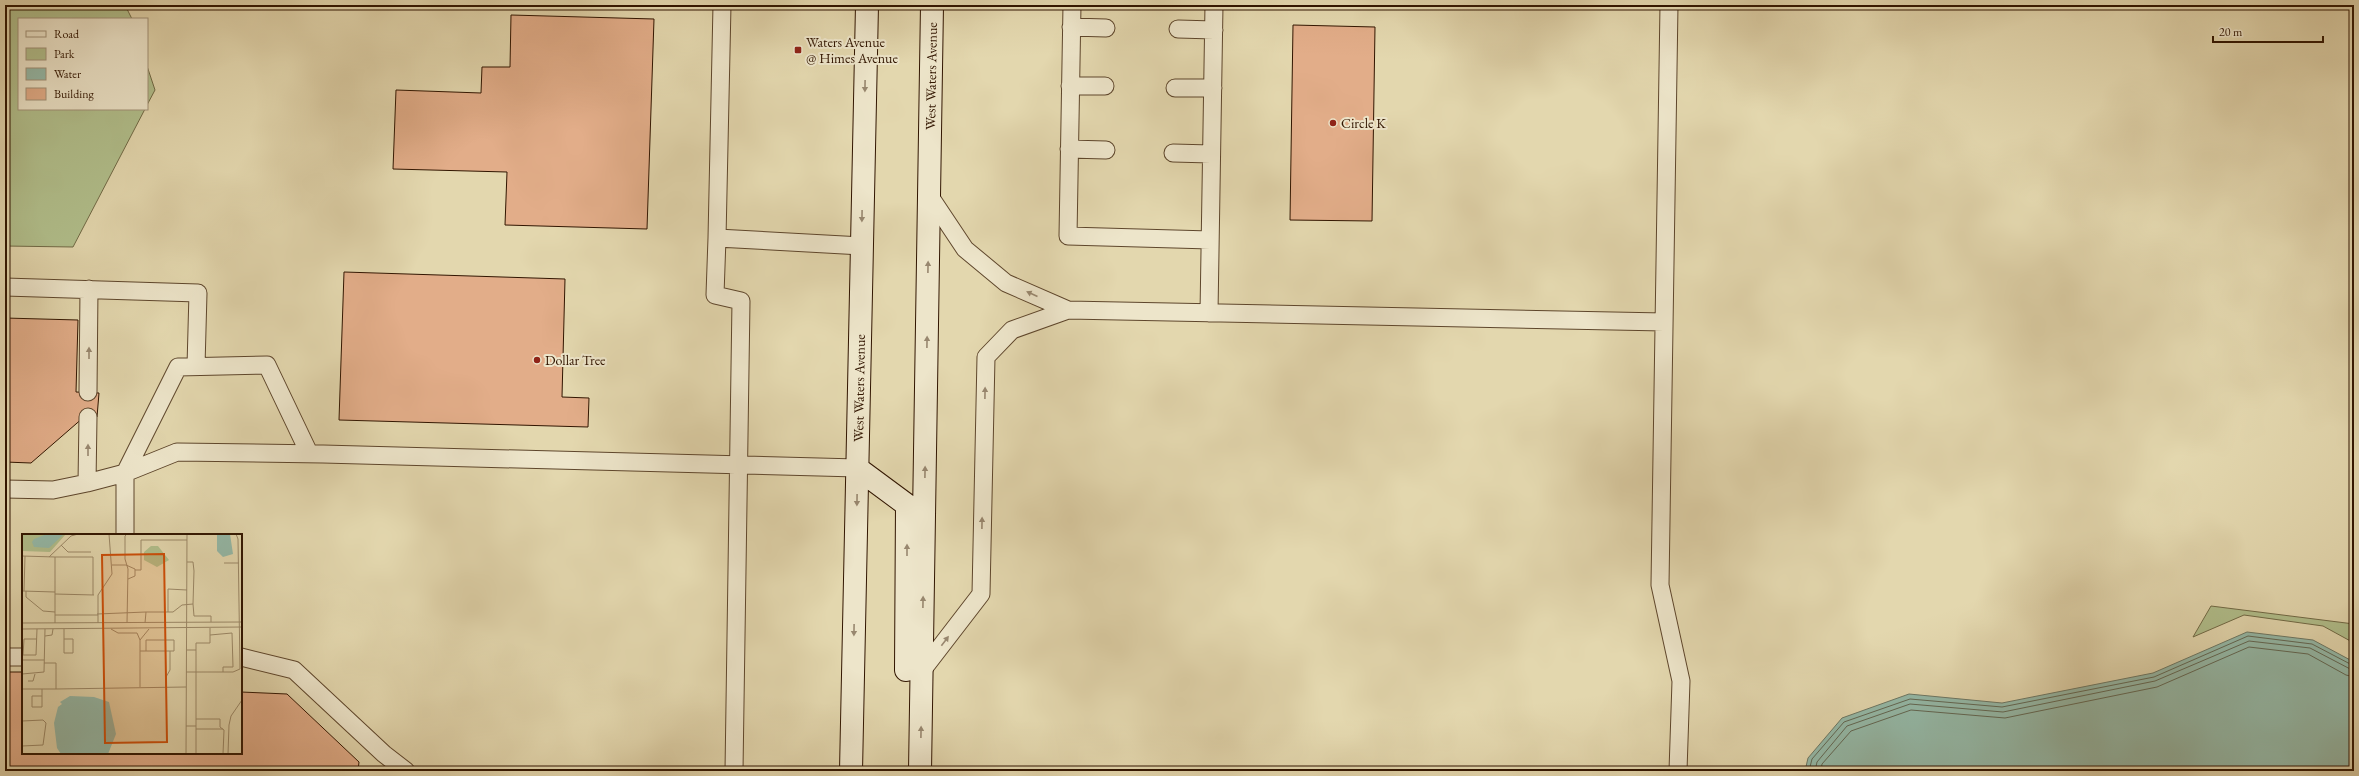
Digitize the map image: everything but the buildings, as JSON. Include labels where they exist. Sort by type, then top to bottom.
[{"type":"main road","name":"West Waters Avenue","points":[[851,771],[867,5]]},
{"type":"main road","name":"West Waters Avenue","points":[[920,771],[932,5]]},
{"type":"main road","points":[[857,468],[907,505],[906,756],[908,771]]},
{"type":"lane","points":[[722,5],[715,295],[741,301],[737,465],[734,771]]},
{"type":"lane","points":[[1072,5],[1068,236],[1210,240]]},
{"type":"lane","points":[[1209,313],[1214,5]]},
{"type":"lane","points":[[1669,5],[1660,586],[1681,681],[1678,771]]},
{"type":"lane","points":[[1071,27],[1106,28]]},
{"type":"lane","points":[[1178,29],[1214,30]]},
{"type":"lane","points":[[1070,86],[1105,86]]},
{"type":"lane","points":[[1175,88],[1213,88]]},
{"type":"lane","points":[[1069,149],[1106,150]]},
{"type":"lane","points":[[1173,153],[1212,154]]},
{"type":"lane","points":[[929,195],[966,249],[1006,283],[1068,310]]},
{"type":"lane","points":[[717,238],[862,246]]},
{"type":"lane","points":[[5,287],[198,293],[196,366]]},
{"type":"lane","points":[[88,392],[89,289]]},
{"type":"lane","points":[[922,672],[981,594],[986,357],[1012,330],[1068,310],[1664,322]]},
{"type":"lane","points":[[125,534],[125,473],[178,367],[267,366],[309,454]]},
{"type":"lane","points":[[87,483],[88,417]]},
{"type":"lane","points":[[5,489],[53,490],[87,483],[125,473],[177,452],[857,468]]},
{"type":"lane","points":[[5,657],[22,657]]},
{"type":"lane","points":[[242,657],[294,670],[384,754],[406,771]]},
{"type":"green space","points":[[5,5],[125,5],[132,18],[18,18],[18,110],[144,110],[73,247],[5,246]]},
{"type":"green space","points":[[148,69],[155,90],[148,103]]},
{"type":"green space","points":[[2211,606],[2354,624],[2354,643],[2323,626],[2244,615],[2193,637]]},
{"type":"water","points":[[2247,632],[2313,640],[2354,662],[2354,771],[1805,771],[1808,758],[1842,718],[1909,694],[2002,703],[2153,673]]},
{"type":"place","name":"Waters Avenue @ Himes Avenue","points":[[798,50]]},
{"type":"place","name":"Circle K","points":[[1333,123]]},
{"type":"place","name":"Dollar Tree","points":[[537,360]]}]
